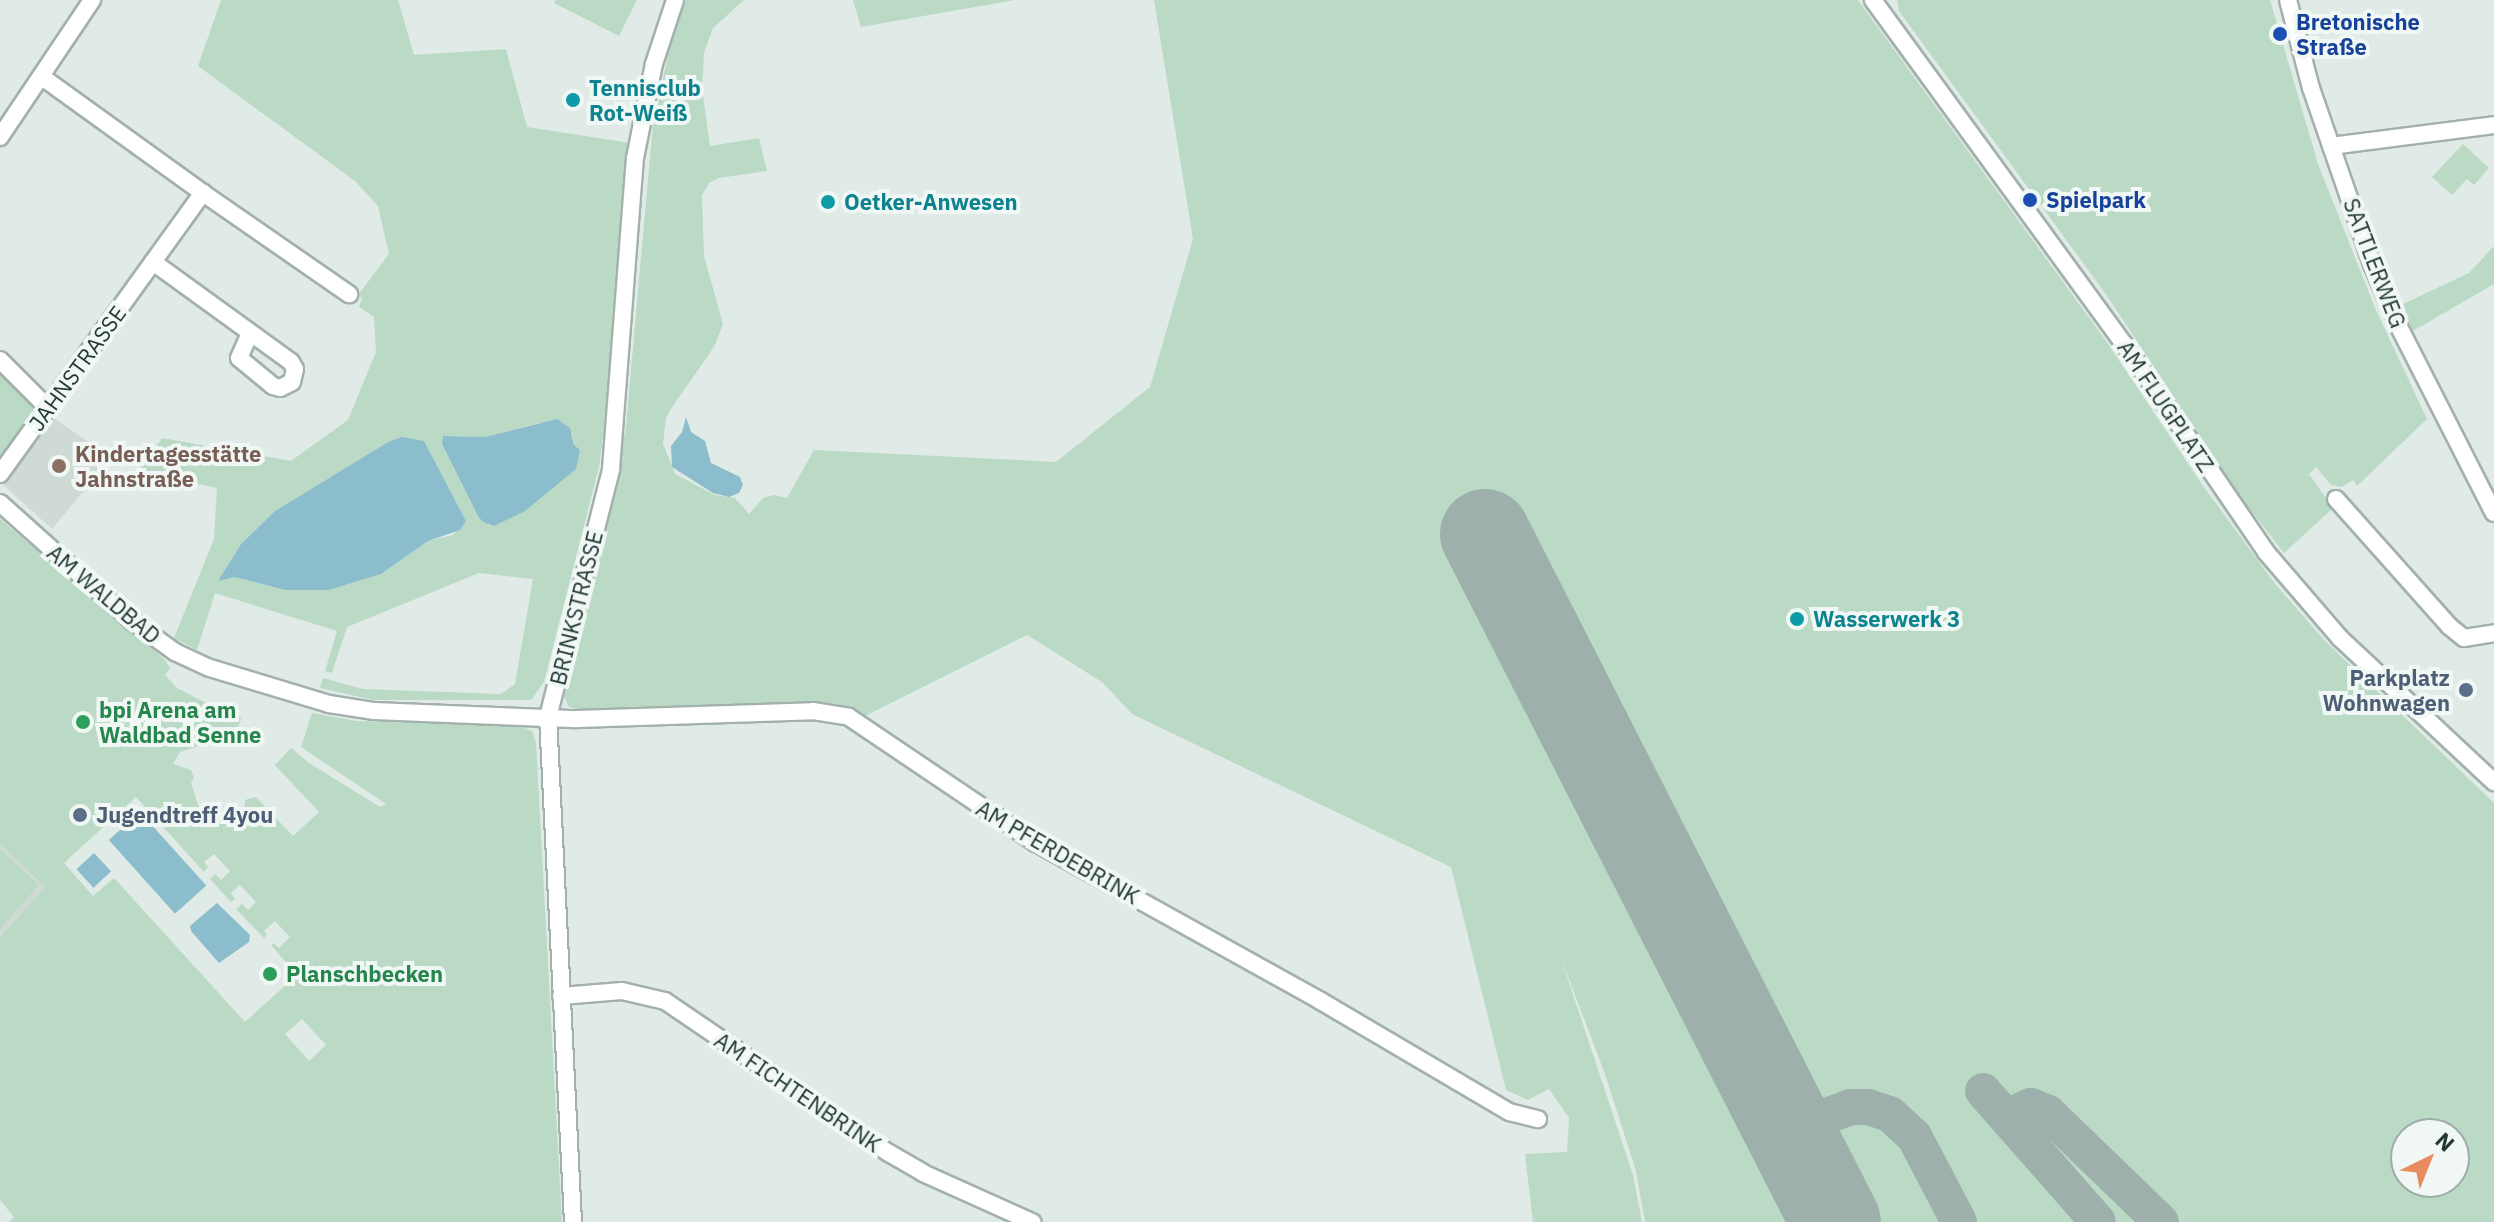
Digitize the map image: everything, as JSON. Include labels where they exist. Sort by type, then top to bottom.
[{"type":"street","points":[[0,137],[92,0]]},
{"type":"street","name":"BRINKSTRASSE","points":[[573,1222],[548,717],[611,469],[617,425],[635,158],[654,64],[675,0]]},
{"type":"street","name":"AM FLUGPLATZ","points":[[1873,0],[2125,345],[2266,552],[2340,638],[2494,782]]},
{"type":"street","name":"SATTLERWEG","points":[[2288,0],[2331,146],[2393,313],[2488,489],[2494,513]]},
{"type":"street","points":[[42,77],[349,294]]},
{"type":"street","points":[[2331,146],[2494,125]]},
{"type":"street","name":"JAHNSTRASSE","points":[[0,474],[203,193]]},
{"type":"street","points":[[153,262],[250,333]]},
{"type":"street","points":[[0,360],[48,408]]},
{"type":"street","points":[[2336,499],[2449,626],[2464,638],[2494,633]]},
{"type":"street","name":"AM WALDBAD","points":[[0,503],[132,621],[175,652],[198,663],[348,708],[548,717]]},
{"type":"street","name":"AM PFERDEBRINK","points":[[548,717],[813,711],[849,717],[1036,843],[1319,1000],[1509,1112],[1538,1119]]},
{"type":"street","name":"AM FICHTENBRINK","points":[[561,996],[622,991],[665,1001],[889,1153],[934,1178],[1032,1222]]},
{"type":"shaded area","name":"Kindertagesstätte Jahnstraße","points":[[50,415],[111,458],[52,529],[1,483]]},
{"type":"shaded area","points":[[0,844],[45,887],[0,937]]},
{"type":"green space","points":[[221,0],[398,0],[414,55],[506,49],[527,127],[630,143],[610,383],[599,467],[544,682],[531,700],[373,700],[320,688],[323,678],[363,689],[501,694],[515,684],[533,579],[479,573],[347,627],[332,673],[325,671],[337,631],[215,593],[197,650],[174,638],[214,539],[217,488],[138,472],[162,438],[291,461],[348,420],[376,352],[374,317],[359,307],[362,298],[358,295],[389,254],[378,206],[355,181],[198,66]],"holes":[[[539,423],[572,433],[574,445],[490,526],[479,518],[442,444],[443,436],[485,437]],[[388,442],[424,442],[466,521],[453,535],[428,541],[381,574],[329,590],[285,590],[234,577],[219,580],[241,544],[275,511]]]},
{"type":"green space","points":[[556,0],[637,0],[619,36],[554,3]]},
{"type":"green space","points":[[686,0],[744,0],[713,28],[704,53],[702,89],[710,146],[759,138],[767,171],[719,178],[709,183],[702,195],[704,256],[723,324],[714,347],[666,418],[663,444],[675,474],[715,495],[735,498],[749,514],[763,498],[774,495],[787,498],[814,450],[1056,462],[1150,387],[1193,239],[1154,0],[1858,0],[2106,341],[2203,486],[2276,585],[2326,642],[2494,803],[2494,1222],[1645,1222],[1636,1171],[1606,1077],[1561,958],[1633,1175],[1642,1222],[1533,1222],[1525,1154],[1567,1152],[1569,1118],[1549,1089],[1528,1100],[1506,1090],[1451,867],[1132,714],[1102,682],[1027,635],[865,716],[808,704],[582,711],[569,707],[562,693],[610,513],[626,426],[653,124],[670,46]]},
{"type":"green space","points":[[853,0],[1015,0],[861,27]]},
{"type":"green space","points":[[1897,0],[2270,0],[2318,164],[2375,308],[2427,419],[2357,486],[2353,480],[2342,487],[2331,485],[2316,467],[2309,474],[2333,508],[2284,553],[2239,495],[2105,293],[1899,11]]},
{"type":"green space","points":[[2463,144],[2489,168],[2474,185],[2467,179],[2452,195],[2432,177]]},
{"type":"green space","points":[[2494,246],[2494,284],[2413,331],[2401,305],[2469,273]]},
{"type":"green space","points":[[0,374],[36,411],[0,460]]},
{"type":"green space","points":[[0,519],[164,659],[170,668],[165,675],[177,688],[206,703],[220,704],[241,717],[239,726],[220,739],[180,752],[173,764],[191,770],[194,778],[191,783],[205,825],[244,812],[245,800],[256,797],[293,836],[319,812],[275,765],[291,748],[309,763],[380,807],[386,804],[301,747],[312,713],[357,721],[520,726],[532,731],[536,743],[562,1222],[9,1222],[14,1217],[0,1200],[0,937],[45,887],[0,844]],"holes":[[[136,797],[204,872],[208,867],[204,862],[214,854],[230,871],[221,880],[215,874],[210,879],[231,902],[235,899],[231,893],[240,885],[256,902],[248,910],[242,904],[236,909],[264,938],[267,935],[264,931],[275,921],[290,937],[279,948],[274,943],[271,945],[297,975],[245,1022],[114,878],[93,896],[64,863]],[[302,1019],[326,1045],[309,1061],[285,1034]]]},
{"type":"green space","points":[[0,849],[39,885],[0,929]]},
{"type":"water","points":[[686,417],[691,432],[705,441],[711,463],[740,477],[743,485],[739,493],[729,497],[713,493],[672,467],[671,446],[682,432]]},
{"type":"water","points":[[557,419],[570,428],[574,445],[580,450],[576,469],[525,511],[494,526],[485,523],[479,518],[442,444],[443,436],[485,437]]},
{"type":"water","points":[[402,437],[424,441],[466,521],[460,530],[428,541],[381,574],[329,590],[285,590],[234,577],[218,581],[241,544],[275,511],[388,442]]},
{"type":"water","points":[[140,812],[206,886],[175,914],[109,840]]},
{"type":"water","points":[[94,853],[111,871],[93,888],[76,869]]},
{"type":"water","points":[[217,903],[250,935],[249,942],[219,963],[190,926]]},
{"type":"taxiway","points":[[1983,1091],[2098,1222]]},
{"type":"taxiway","points":[[2007,1117],[2031,1106],[2048,1113],[2161,1222]]},
{"type":"taxiway","points":[[1804,1158],[1804,1139],[1818,1119],[1851,1107],[1868,1107],[1890,1114],[1914,1136],[1959,1222]]},
{"type":"runway","points":[[1485,534],[1836,1222]]},
{"type":"place","name":"Bretonische Straße","points":[[2280,34]]},
{"type":"place","name":"Tennisclub Rot-Weiß","points":[[573,100]]},
{"type":"place","name":"Spielpark","points":[[2030,200]]},
{"type":"place","name":"Oetker-Anwesen","points":[[828,202]]},
{"type":"place","name":"Kindertagesstätte Jahnstraße","points":[[59,466]]},
{"type":"place","name":"Wasserwerk 3","points":[[1797,619]]},
{"type":"place","name":"Parkplatz Wohnwagen","points":[[2466,690]]},
{"type":"place","name":"bpi Arena am Waldbad Senne","points":[[83,722]]},
{"type":"place","name":"Jugendtreff 4you","points":[[80,815]]},
{"type":"place","name":"Planschbecken","points":[[270,974]]}]
